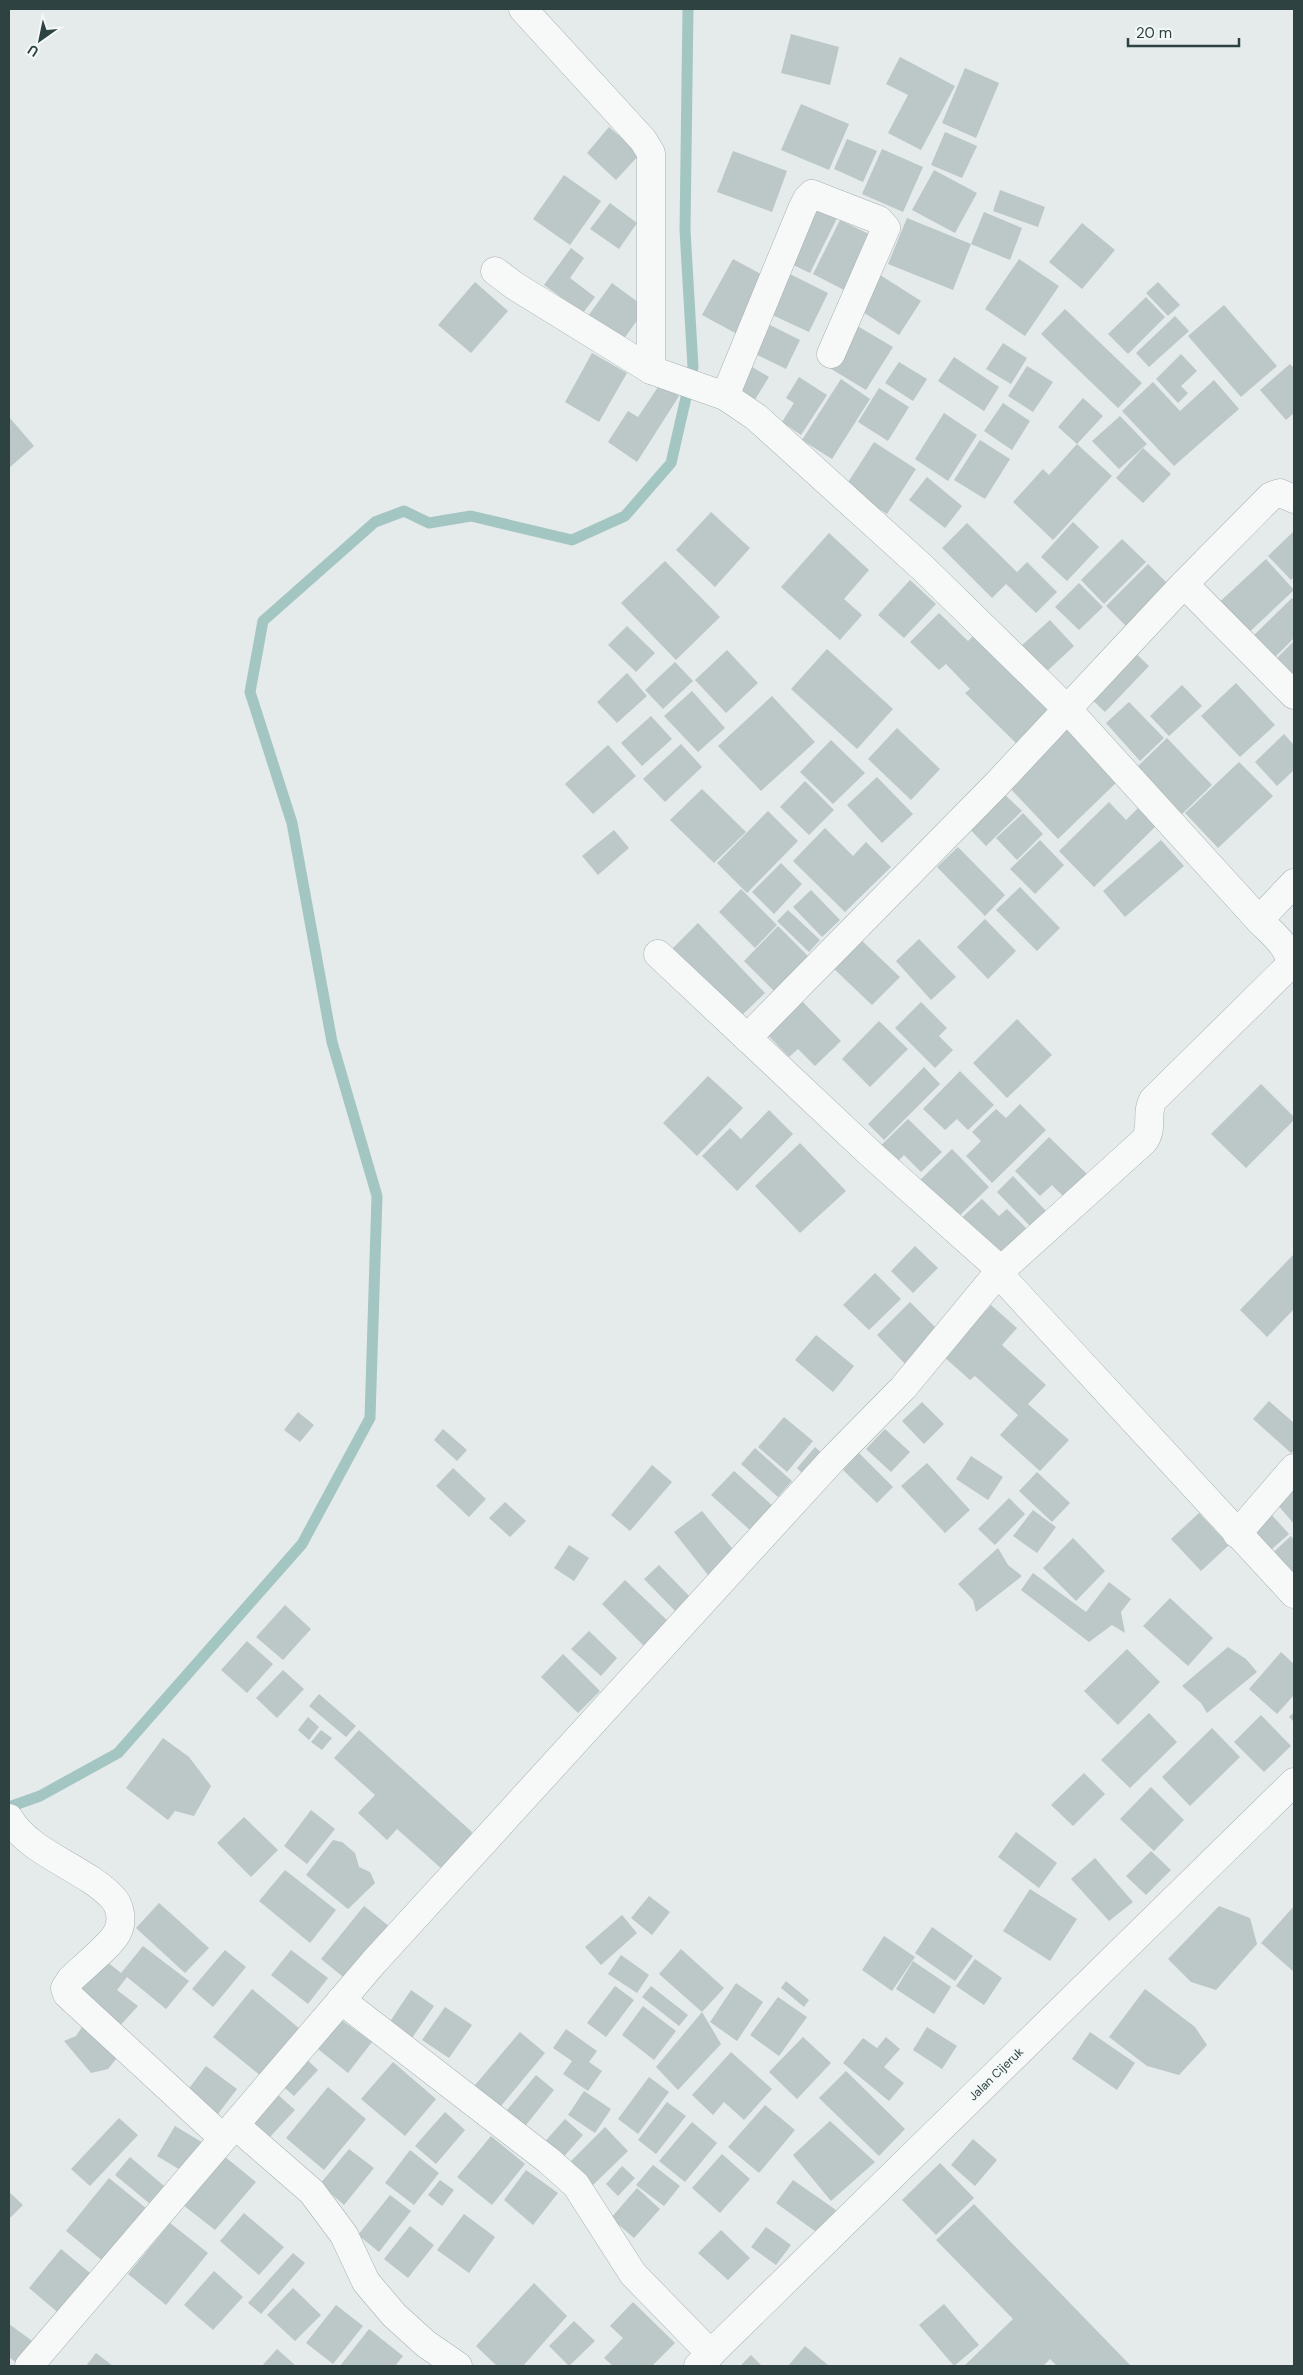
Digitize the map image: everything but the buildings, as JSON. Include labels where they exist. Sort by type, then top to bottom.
[{"type":"street","points":[[523,9],[643,140],[651,153],[658,373]]},
{"type":"street","points":[[719,394],[802,209],[812,194],[879,220],[886,228],[831,354]]},
{"type":"street","points":[[29,2366],[341,2000],[833,1459],[903,1388],[998,1273],[1144,1141],[1148,1135],[1149,1111],[1154,1100],[1286,971],[1291,961],[1289,954],[1259,920],[1068,710],[922,568],[756,417],[719,394],[658,373],[515,286],[495,271]]},
{"type":"street","points":[[747,1038],[1068,710],[1084,690],[1184,584],[1271,496],[1280,493],[1294,499]]},
{"type":"street","points":[[1184,584],[1294,695]]},
{"type":"street","points":[[1259,920],[1294,883]]},
{"type":"street","points":[[658,954],[888,1170],[994,1264],[998,1273],[1294,1594]]},
{"type":"street","points":[[1237,1534],[1294,1468]]},
{"type":"street","name":"Jalan Cijeruk","points":[[704,2360],[1294,1782]]},
{"type":"street","points":[[9,1818],[22,1835],[98,1886],[113,1898],[119,1907],[120,1916],[116,1934],[71,1979],[65,1988],[67,1994],[229,2131],[312,2192],[344,2235],[366,2282],[394,2315],[426,2344],[458,2366]]},
{"type":"street","points":[[341,2000],[548,2160],[576,2185],[633,2274],[704,2360]]},
{"type":"waterway","points":[[9,1807],[40,1796],[118,1753],[302,1544],[370,1418],[377,1196],[332,1042],[292,823],[250,692],[263,621],[375,522],[404,511],[429,523],[471,516],[572,540],[625,516],[671,463],[693,367],[685,230],[688,9]]}]
